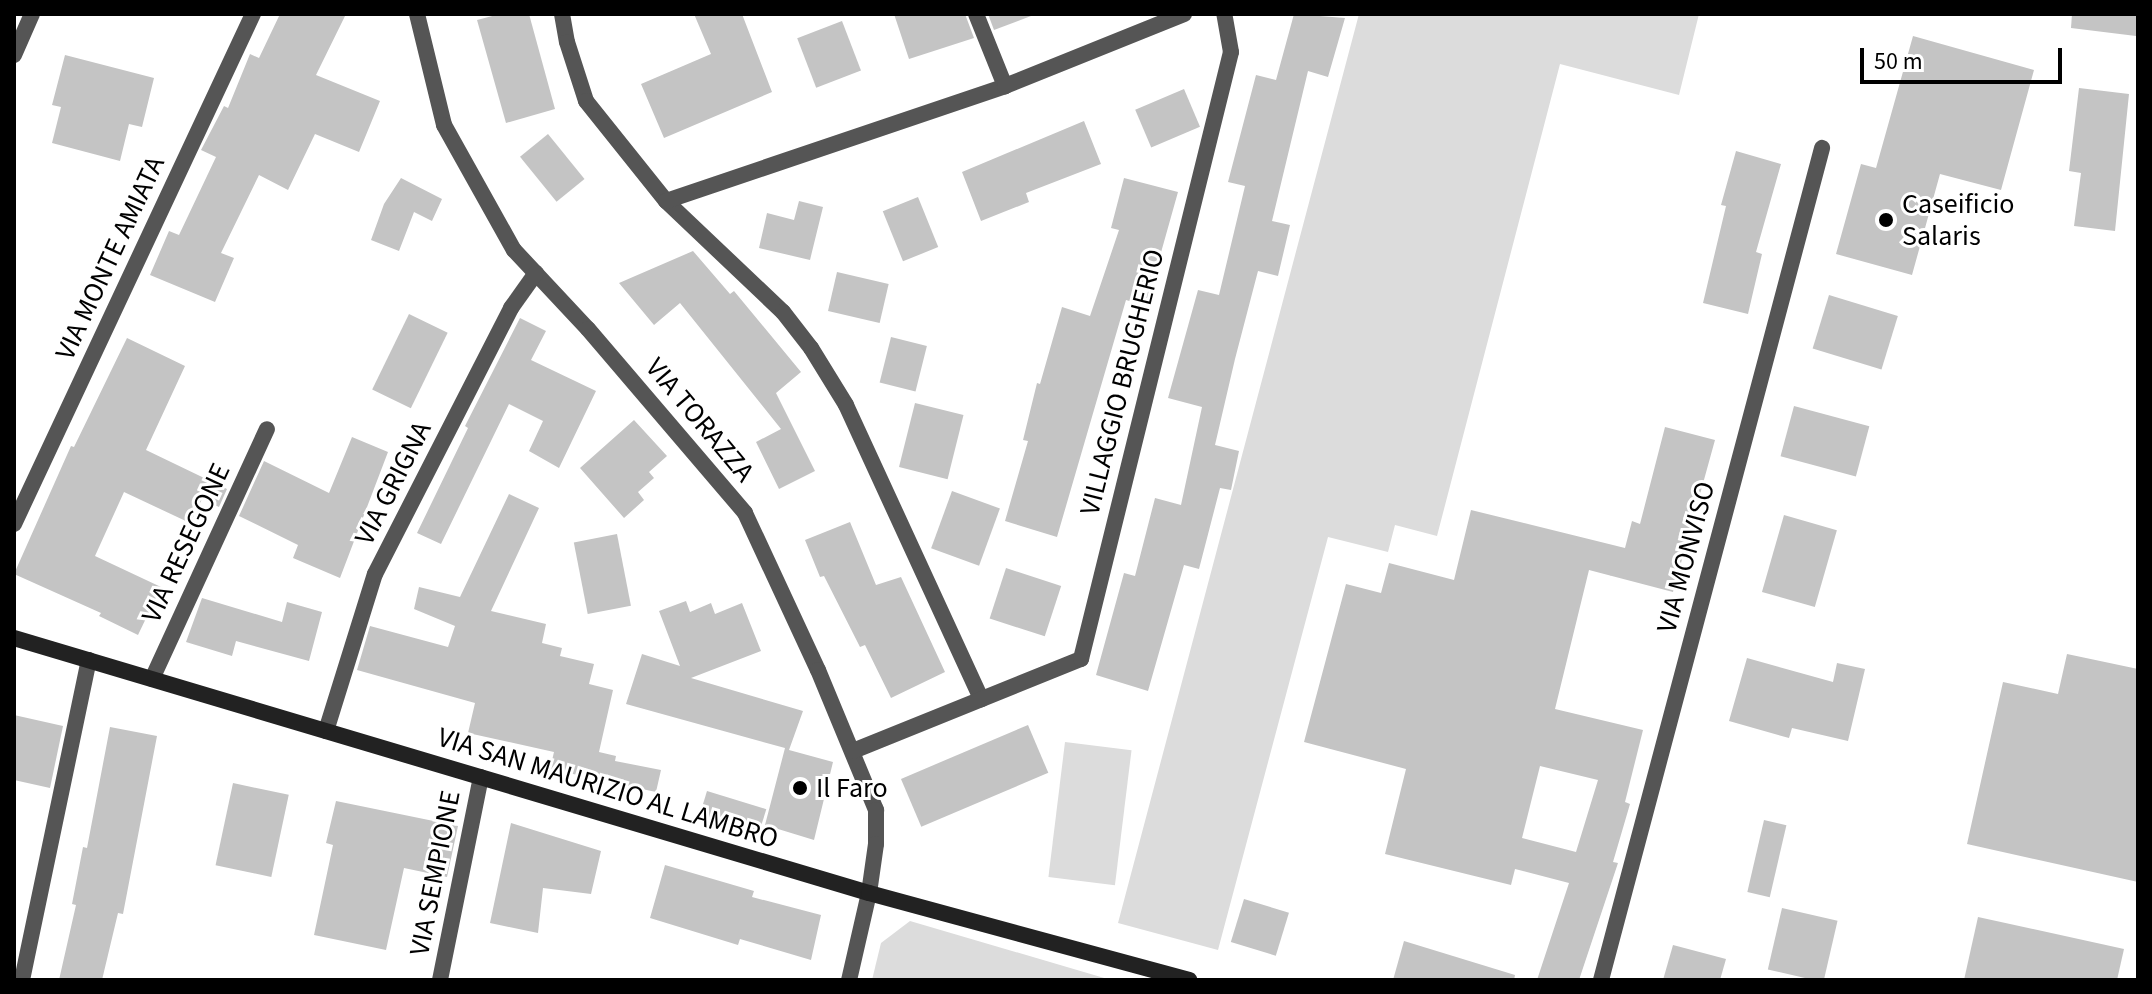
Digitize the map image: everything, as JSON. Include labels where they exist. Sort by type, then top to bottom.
[{"type":"main road","name":"VIA SAN MAURIZIO AL LAMBRO","points":[[14,638],[869,893],[1189,980]]},
{"type":"street","points":[[14,55],[32,14]]},
{"type":"street","name":"VIA MONTE AMIATA","points":[[14,524],[253,14]]},
{"type":"street","name":"VIA TORAZZA","points":[[417,14],[444,125],[514,250],[588,329],[745,513],[853,751],[876,810],[876,844],[869,893],[849,980]]},
{"type":"street","points":[[562,14],[567,42],[586,101],[666,201],[783,312],[811,348],[846,405],[981,699]]},
{"type":"street","points":[[976,14],[1005,86]]},
{"type":"street","points":[[666,201],[1005,86],[1184,14]]},
{"type":"street","name":"VILLAGGIO BRUGHERIO","points":[[853,751],[1081,659],[1231,52],[1224,14]]},
{"type":"street","name":"VIA MONVISO","points":[[1601,980],[1822,148]]},
{"type":"street","name":"VIA GRIGNA","points":[[326,731],[375,574],[511,308],[536,273]]},
{"type":"street","name":"VIA RESEGONE","points":[[152,679],[267,429]]},
{"type":"street","points":[[22,980],[89,660]]},
{"type":"street","name":"VIA SEMPIONE","points":[[440,980],[481,777]]},
{"type":"shaded area","points":[[1359,14],[1699,14],[1679,95],[1560,64],[1437,536],[1395,525],[1388,552],[1328,537],[1218,950],[1118,923]]},
{"type":"shaded area","points":[[1065,742],[1132,750],[1115,885],[1048,877]]},
{"type":"shaded area","points":[[910,921],[1111,980],[872,980],[881,943]]},
{"type":"building","points":[[280,14],[346,14],[316,75],[380,101],[359,152],[315,134],[288,190],[259,175],[221,253],[234,258],[215,302],[150,275],[169,231],[179,235],[216,157],[201,150],[224,106],[228,108],[250,54],[259,58]]},
{"type":"building","points":[[500,14],[529,14],[555,109],[506,123],[477,20]]},
{"type":"building","points":[[694,14],[742,14],[772,92],[664,138],[641,84],[711,54]]},
{"type":"building","points":[[894,14],[965,14],[974,38],[909,59]]},
{"type":"building","points":[[988,14],[1031,14],[1031,16],[994,30]]},
{"type":"building","points":[[1294,14],[1345,18],[1328,77],[1308,71],[1272,221],[1290,225],[1278,276],[1258,271],[1235,359],[1215,445],[1239,451],[1231,490],[1220,488],[1199,569],[1184,565],[1148,691],[1096,675],[1124,573],[1135,576],[1155,498],[1181,505],[1202,407],[1168,398],[1198,290],[1219,295],[1245,186],[1228,182],[1256,75],[1276,80]]},
{"type":"building","points":[[2072,14],[2138,14],[2136,36],[2071,28]]},
{"type":"building","points":[[842,21],[861,70],[816,88],[797,38]]},
{"type":"building","points":[[1913,36],[2034,70],[2001,190],[1940,174],[1912,275],[1836,254],[1861,164],[1876,168]]},
{"type":"building","points":[[65,55],[154,78],[142,127],[129,124],[120,161],[52,143],[61,107],[52,105]]},
{"type":"building","points":[[2079,88],[2129,94],[2115,231],[2074,226],[2081,173],[2069,171]]},
{"type":"building","points":[[1184,89],[1200,127],[1151,147],[1135,110]]},
{"type":"building","points":[[1084,121],[1101,164],[1026,193],[1029,202],[981,221],[962,172]]},
{"type":"building","points":[[548,134],[585,179],[557,202],[520,157]]},
{"type":"building","points":[[1736,151],[1781,164],[1756,252],[1762,254],[1748,314],[1703,303],[1726,206],[1721,205]]},
{"type":"building","points":[[401,178],[442,199],[432,221],[414,212],[399,251],[371,240],[384,204]]},
{"type":"building","points":[[1124,178],[1178,192],[1146,306],[1126,300],[1057,537],[1005,521],[1028,441],[1023,440],[1037,383],[1040,384],[1062,307],[1090,316],[1119,230],[1111,228]]},
{"type":"building","points":[[918,197],[938,247],[903,261],[883,211]]},
{"type":"building","points":[[799,201],[823,207],[810,260],[759,248],[767,213],[794,220]]},
{"type":"building","points":[[693,251],[730,294],[734,291],[801,372],[776,393],[815,471],[779,489],[756,442],[781,429],[680,303],[654,325],[619,283]]},
{"type":"building","points":[[837,272],[889,284],[880,323],[828,311]]},
{"type":"building","points":[[1829,295],[1898,316],[1881,370],[1813,349]]},
{"type":"building","points":[[409,314],[448,333],[411,408],[372,389]]},
{"type":"building","points":[[520,318],[546,331],[531,360],[596,391],[559,468],[529,451],[543,421],[509,404],[441,544],[417,533],[468,428],[465,426]]},
{"type":"building","points":[[891,337],[927,346],[916,392],[880,383]]},
{"type":"building","points":[[127,338],[185,366],[146,450],[227,489],[219,507],[202,499],[190,523],[124,492],[95,556],[161,587],[138,635],[99,616],[101,613],[14,574],[71,446],[74,447]]},
{"type":"building","points":[[915,403],[964,415],[948,479],[899,467]]},
{"type":"building","points":[[1794,406],[1869,426],[1856,476],[1781,456]]},
{"type":"building","points":[[634,420],[667,456],[649,472],[654,478],[638,492],[644,500],[624,518],[580,468]]},
{"type":"building","points":[[1665,427],[1715,440],[1673,592],[1589,570],[1555,709],[1643,730],[1625,802],[1630,804],[1613,862],[1618,863],[1579,980],[1537,980],[1569,883],[1515,869],[1511,885],[1385,854],[1406,769],[1304,742],[1346,584],[1381,593],[1389,563],[1454,580],[1471,510],[1625,548],[1632,521],[1640,524]],"holes":[[[1540,766],[1598,780],[1576,852],[1522,838]]]},
{"type":"building","points":[[352,437],[388,452],[340,578],[293,558],[298,545],[239,516],[264,461],[329,493]]},
{"type":"building","points":[[952,491],[1000,508],[979,566],[931,548]]},
{"type":"building","points":[[509,494],[539,508],[491,611],[546,624],[542,643],[562,648],[560,656],[594,664],[589,684],[613,690],[599,752],[616,756],[615,761],[661,770],[656,792],[550,769],[554,752],[468,733],[475,703],[357,670],[370,626],[448,647],[455,626],[414,609],[419,587],[460,597]]},
{"type":"building","points":[[1784,515],[1837,530],[1815,607],[1762,592]]},
{"type":"building","points":[[850,522],[876,585],[901,577],[945,672],[891,698],[865,645],[860,647],[824,576],[820,577],[805,540]]},
{"type":"building","points":[[617,534],[631,606],[588,614],[574,542]]},
{"type":"building","points":[[1006,568],[1061,586],[1045,636],[990,618]]},
{"type":"building","points":[[202,598],[282,622],[287,602],[322,612],[309,661],[236,641],[232,656],[186,642]]},
{"type":"building","points":[[686,601],[690,612],[711,603],[715,614],[742,603],[761,651],[691,678],[803,711],[789,750],[833,762],[814,840],[765,825],[785,748],[626,704],[642,654],[680,666],[659,611]]},
{"type":"building","points":[[2067,654],[2138,669],[2138,882],[1967,844],[2003,682],[2058,694]]},
{"type":"building","points":[[1747,658],[1833,682],[1837,663],[1865,669],[1848,741],[1792,728],[1789,738],[1729,721]]},
{"type":"building","points":[[14,715],[63,726],[50,788],[14,780]]},
{"type":"building","points":[[1028,725],[1048,773],[921,827],[901,779]]},
{"type":"building","points":[[110,727],[157,736],[123,914],[118,913],[102,980],[59,980],[76,905],[72,904],[83,847],[87,848]]},
{"type":"building","points":[[233,783],[289,795],[271,877],[216,865]]},
{"type":"building","points":[[707,791],[766,809],[758,837],[699,819]]},
{"type":"building","points":[[336,801],[458,826],[447,877],[404,868],[386,950],[314,935],[333,845],[326,843]]},
{"type":"building","points":[[1764,820],[1786,825],[1770,897],[1747,892]]},
{"type":"building","points":[[511,823],[601,851],[591,894],[543,888],[538,933],[490,923]]},
{"type":"building","points":[[665,865],[754,891],[752,897],[821,915],[811,960],[740,939],[738,945],[650,918]]},
{"type":"building","points":[[1244,899],[1289,913],[1276,956],[1231,942]]},
{"type":"building","points":[[1782,908],[1838,921],[1824,980],[1768,969]]},
{"type":"building","points":[[1978,917],[2124,949],[2117,980],[1964,980]]},
{"type":"building","points":[[1404,941],[1515,975],[1514,980],[1393,980]]},
{"type":"building","points":[[1673,945],[1726,959],[1720,980],[1663,980]]},
{"type":"place","name":"Caseificio Salaris","points":[[1886,220]]},
{"type":"place","name":"Il Faro","points":[[800,788]]}]
